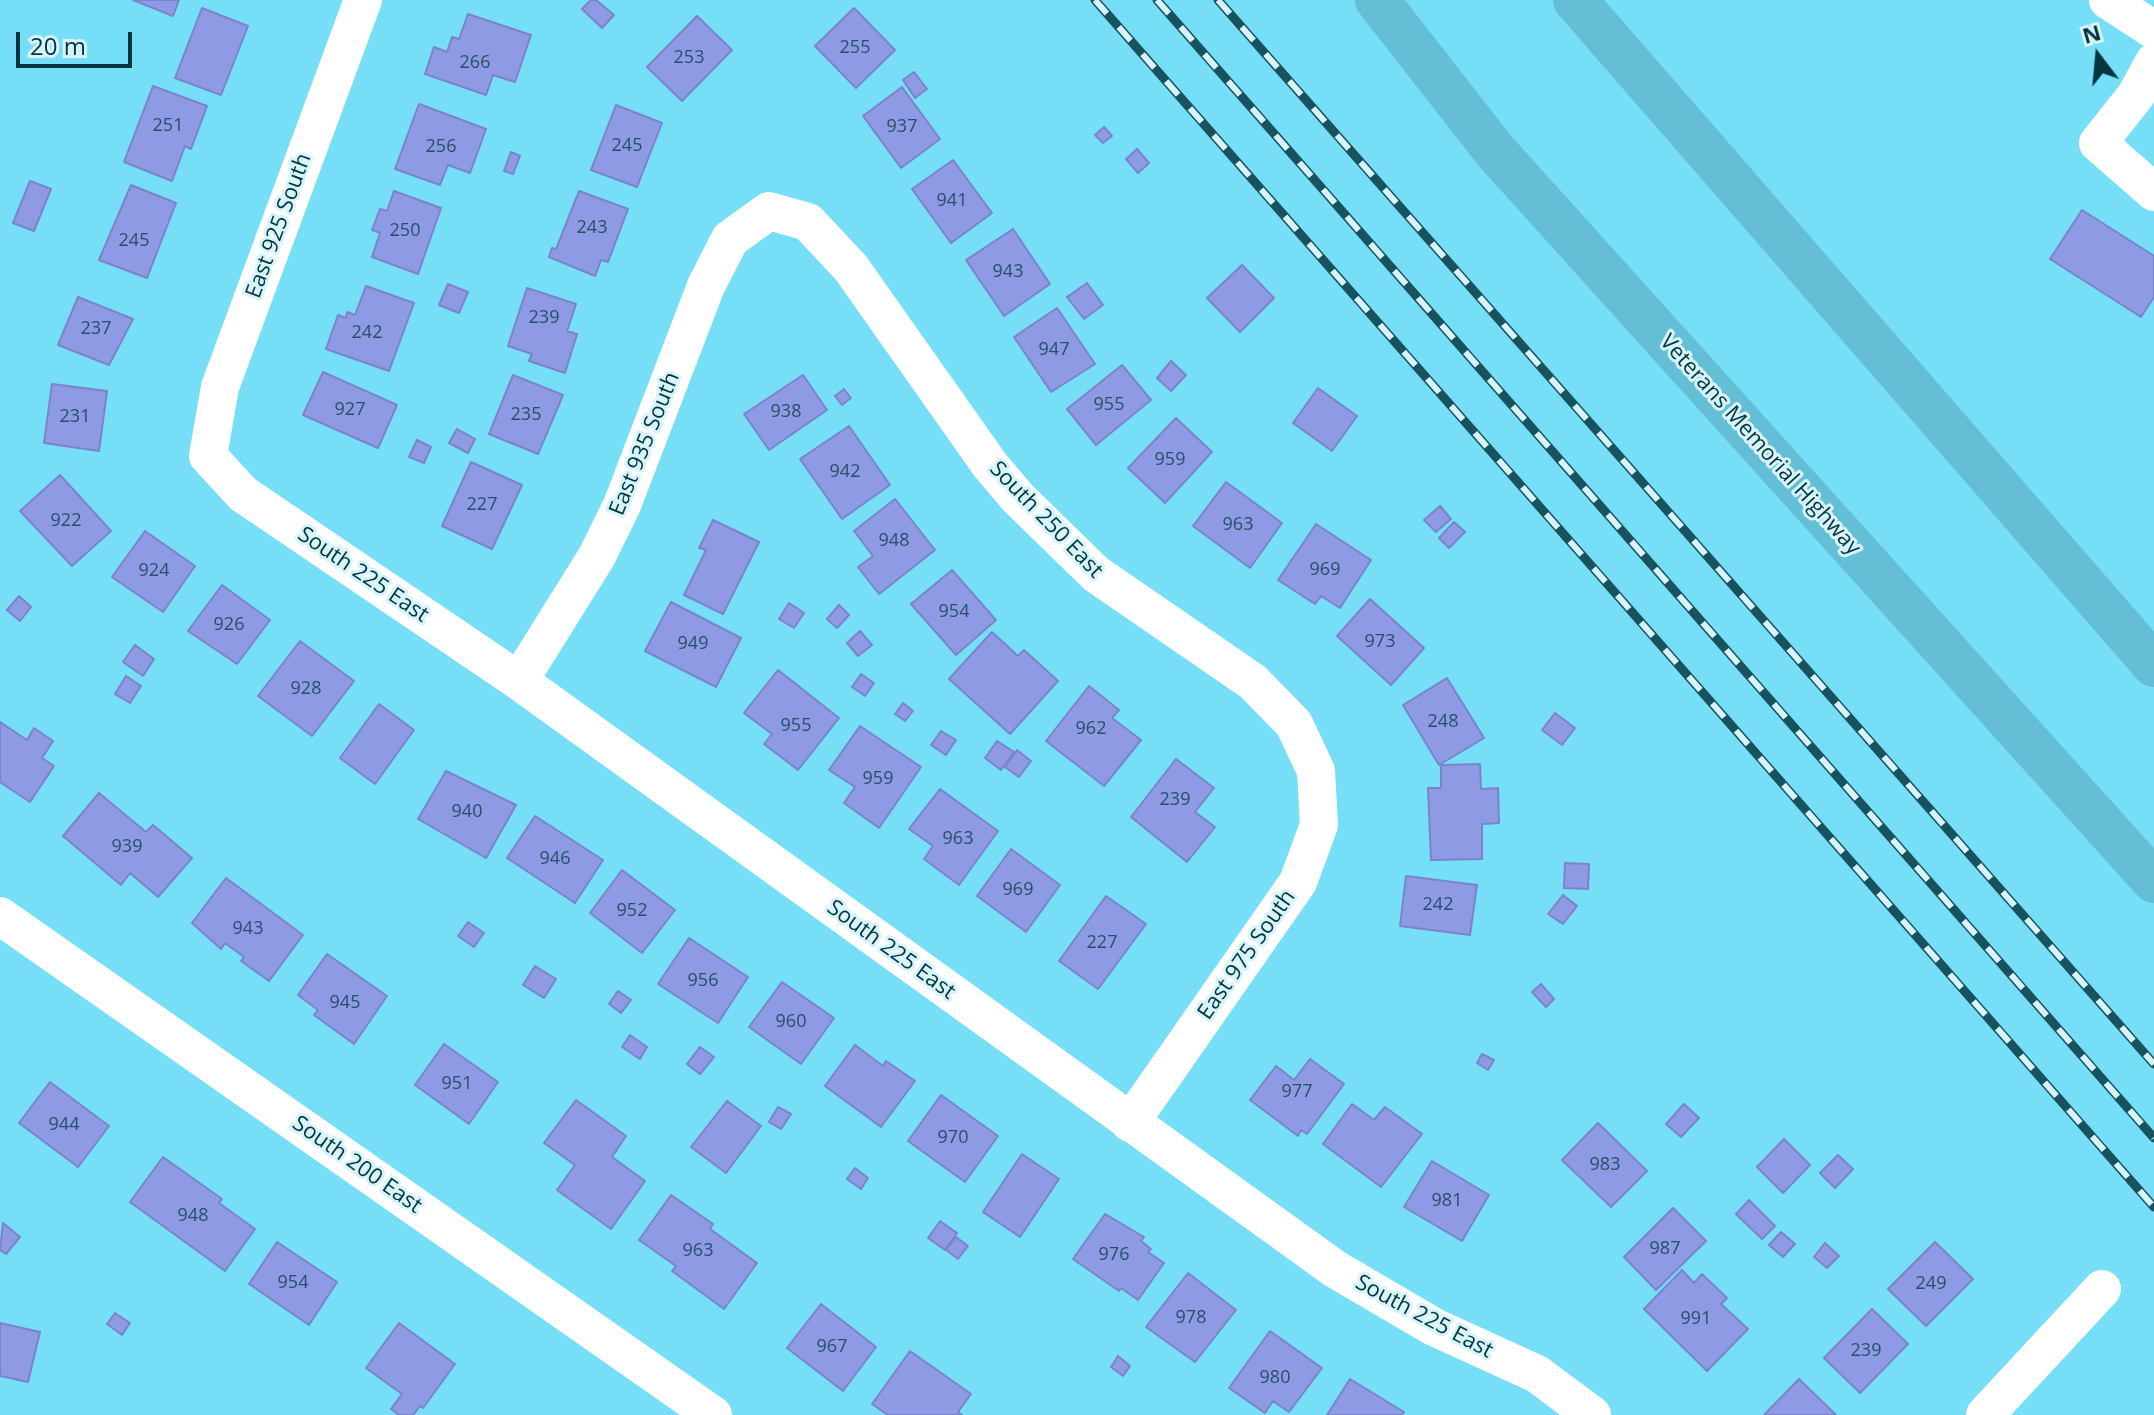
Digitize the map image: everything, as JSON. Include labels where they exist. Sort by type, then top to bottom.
[{"type":"highway","name":"Veterans Memorial Highway","points":[[1377,0],[1495,151],[2154,881]]},
{"type":"highway","points":[[1575,0],[2154,665]]},
{"type":"street","name":"East 925 South","points":[[208,456],[220,387],[363,0]]},
{"type":"street","points":[[2108,0],[2154,30]]},
{"type":"street","points":[[2154,62],[2136,95],[2098,143],[2154,192]]},
{"type":"street","name":"East 935 South","points":[[519,681],[597,556],[622,505],[706,286],[730,239],[769,211]]},
{"type":"street","name":"South 250 East","points":[[769,211],[808,222],[851,268],[990,465],[1018,498],[1096,574],[1253,682],[1294,724],[1316,771]]},
{"type":"street","name":"South 225 East","points":[[208,456],[243,494],[519,681],[1335,1269],[1434,1327],[1537,1374],[1592,1415]]},
{"type":"street","name":"East 975 South","points":[[1130,1123],[1298,882],[1319,825],[1316,771]]},
{"type":"street","name":"South 200 East","points":[[0,916],[713,1415]]},
{"type":"street","points":[[1985,1415],[2102,1289]]},
{"type":"building","points":[[133,0],[179,0],[173,16]]},
{"type":"building","points":[[591,0],[596,0],[614,15],[602,28],[582,9]]},
{"type":"building","points":[[202,8],[248,26],[221,95],[175,78]]},
{"type":"building","points":[[854,8],[895,50],[856,88],[815,46]]},
{"type":"building","points":[[468,14],[531,35],[515,82],[493,75],[486,95],[425,74],[434,47],[447,52],[452,37],[459,39]]},
{"type":"building","points":[[697,16],[732,50],[682,101],[647,67]]},
{"type":"building","points":[[914,72],[927,89],[915,98],[903,80]]},
{"type":"building","points":[[153,86],[207,106],[191,149],[185,146],[172,181],[124,162]]},
{"type":"building","points":[[902,87],[940,139],[901,168],[863,116]]},
{"type":"building","points":[[419,104],[486,129],[470,173],[448,165],[440,185],[395,169]]},
{"type":"building","points":[[616,105],[662,123],[637,187],[591,170]]},
{"type":"building","points":[[1104,127],[1112,136],[1103,143],[1095,135]]},
{"type":"building","points":[[1137,149],[1149,163],[1138,173],[1126,159]]},
{"type":"building","points":[[511,152],[520,156],[513,174],[504,171]]},
{"type":"building","points":[[953,160],[992,213],[951,243],[912,189]]},
{"type":"building","points":[[30,181],[51,189],[34,231],[13,223]]},
{"type":"building","points":[[131,185],[176,203],[147,278],[99,260]]},
{"type":"building","points":[[394,191],[441,208],[418,274],[372,257],[380,233],[372,230],[380,209],[387,211]]},
{"type":"building","points":[[579,191],[628,209],[608,262],[601,260],[595,276],[549,257],[552,248],[556,249]]},
{"type":"building","points":[[2082,210],[2154,256],[2154,297],[2141,317],[2050,259]]},
{"type":"building","points":[[1013,229],[1050,284],[1004,316],[966,260]]},
{"type":"building","points":[[1242,265],[1274,298],[1240,332],[1207,298]]},
{"type":"building","points":[[1087,283],[1103,305],[1084,319],[1067,297]]},
{"type":"building","points":[[448,284],[468,292],[459,313],[439,305]]},
{"type":"building","points":[[366,286],[414,303],[389,371],[326,349],[338,315],[346,318],[347,312],[355,315]]},
{"type":"building","points":[[527,288],[576,304],[567,331],[577,334],[565,373],[529,361],[532,354],[508,346]]},
{"type":"building","points":[[78,297],[133,319],[109,365],[58,345]]},
{"type":"building","points":[[1057,308],[1095,364],[1051,392],[1014,337]]},
{"type":"building","points":[[1171,361],[1186,375],[1171,391],[1157,378]]},
{"type":"building","points":[[1122,365],[1151,400],[1096,445],[1067,409]]},
{"type":"building","points":[[323,372],[397,405],[378,448],[303,415]]},
{"type":"building","points":[[513,375],[563,395],[538,454],[489,434]]},
{"type":"building","points":[[803,375],[827,410],[769,450],[744,414]]},
{"type":"building","points":[[52,384],[107,391],[99,451],[44,443]]},
{"type":"building","points":[[1318,388],[1357,416],[1332,451],[1293,423]]},
{"type":"building","points":[[844,389],[851,398],[842,405],[835,396]]},
{"type":"building","points":[[1176,418],[1212,452],[1165,503],[1128,468]]},
{"type":"building","points":[[849,426],[890,485],[842,519],[800,459]]},
{"type":"building","points":[[457,429],[475,439],[468,453],[449,443]]},
{"type":"building","points":[[417,440],[431,447],[424,463],[409,457]]},
{"type":"building","points":[[471,462],[522,485],[492,549],[442,526]]},
{"type":"building","points":[[60,475],[111,531],[72,566],[20,511]]},
{"type":"building","points":[[1226,482],[1282,523],[1250,568],[1193,526]]},
{"type":"building","points":[[895,499],[935,550],[879,594],[858,567],[873,556],[854,531]]},
{"type":"building","points":[[1440,506],[1451,519],[1436,532],[1424,520]]},
{"type":"building","points":[[713,520],[759,542],[723,614],[684,595],[706,550],[699,548]]},
{"type":"building","points":[[1454,522],[1465,532],[1449,548],[1439,538]]},
{"type":"building","points":[[1316,524],[1371,560],[1340,608],[1321,596],[1315,604],[1278,580]]},
{"type":"building","points":[[145,531],[195,566],[163,612],[112,577]]},
{"type":"building","points":[[952,570],[996,620],[956,655],[911,604]]},
{"type":"building","points":[[222,585],[270,620],[237,664],[188,631]]},
{"type":"building","points":[[19,596],[31,607],[20,621],[7,610]]},
{"type":"building","points":[[1370,599],[1424,648],[1391,685],[1337,636]]},
{"type":"building","points":[[671,602],[741,638],[716,687],[645,651]]},
{"type":"building","points":[[789,603],[804,613],[794,628],[779,619]]},
{"type":"building","points":[[839,605],[849,615],[837,628],[827,619]]},
{"type":"building","points":[[860,631],[872,645],[858,656],[847,643]]},
{"type":"building","points":[[992,632],[1018,656],[1024,650],[1058,681],[1010,734],[949,679]]},
{"type":"building","points":[[300,641],[354,681],[312,736],[258,696]]},
{"type":"building","points":[[135,645],[154,659],[143,676],[123,662]]},
{"type":"building","points":[[778,670],[839,718],[798,770],[764,744],[772,734],[744,713]]},
{"type":"building","points":[[861,674],[874,683],[865,696],[852,687]]},
{"type":"building","points":[[126,676],[141,686],[130,703],[115,694]]},
{"type":"building","points":[[1447,678],[1484,738],[1439,765],[1403,705]]},
{"type":"building","points":[[1089,686],[1119,710],[1112,718],[1141,740],[1104,786],[1046,741]]},
{"type":"building","points":[[903,703],[913,711],[905,721],[895,714]]},
{"type":"building","points":[[379,704],[414,730],[375,784],[340,758]]},
{"type":"building","points":[[1555,713],[1575,728],[1562,745],[1542,730]]},
{"type":"building","points":[[0,722],[27,740],[34,728],[53,741],[42,758],[54,766],[30,802],[0,782]]},
{"type":"building","points":[[860,726],[921,767],[879,828],[844,803],[855,787],[829,770]]},
{"type":"building","points":[[941,731],[956,740],[946,755],[931,745]]},
{"type":"building","points":[[997,741],[1014,752],[1001,770],[985,758]]},
{"type":"building","points":[[1017,750],[1031,761],[1019,777],[1005,767]]},
{"type":"building","points":[[1176,759],[1214,788],[1195,812],[1215,827],[1187,862],[1131,817]]},
{"type":"building","points":[[1480,764],[1481,789],[1498,788],[1499,823],[1482,824],[1482,859],[1431,860],[1428,788],[1441,788],[1441,765]]},
{"type":"building","points":[[446,771],[516,805],[486,858],[418,819]]},
{"type":"building","points":[[940,789],[998,831],[959,885],[924,859],[933,846],[909,829]]},
{"type":"building","points":[[99,793],[146,832],[153,825],[192,858],[158,897],[130,873],[121,885],[63,836]]},
{"type":"building","points":[[535,816],[603,860],[575,903],[507,858]]},
{"type":"building","points":[[1011,849],[1060,885],[1026,932],[977,896]]},
{"type":"building","points":[[1565,863],[1589,864],[1588,889],[1564,888]]},
{"type":"building","points":[[622,870],[675,910],[642,953],[590,913]]},
{"type":"building","points":[[1406,876],[1477,885],[1470,935],[1400,926]]},
{"type":"building","points":[[226,878],[303,935],[269,981],[241,961],[244,957],[225,943],[221,949],[192,923]]},
{"type":"building","points":[[1563,895],[1577,906],[1563,924],[1548,914]]},
{"type":"building","points":[[1106,896],[1146,924],[1098,989],[1059,961]]},
{"type":"building","points":[[468,922],[484,933],[474,947],[458,936]]},
{"type":"building","points":[[689,938],[748,977],[718,1023],[658,984]]},
{"type":"building","points":[[327,954],[387,996],[354,1044],[314,1015],[318,1010],[298,995]]},
{"type":"building","points":[[535,966],[556,979],[544,998],[523,985]]},
{"type":"building","points":[[782,982],[834,1018],[801,1064],[749,1027]]},
{"type":"building","points":[[1541,984],[1554,999],[1546,1007],[1532,992]]},
{"type":"building","points":[[618,991],[631,1000],[621,1013],[609,1004]]},
{"type":"building","points":[[630,1035],[647,1047],[640,1059],[622,1047]]},
{"type":"building","points":[[444,1044],[498,1082],[469,1124],[415,1085]]},
{"type":"building","points":[[855,1045],[883,1066],[886,1061],[915,1081],[881,1127],[825,1086]]},
{"type":"building","points":[[700,1047],[714,1057],[700,1074],[687,1064]]},
{"type":"building","points":[[1482,1054],[1494,1060],[1488,1070],[1477,1063]]},
{"type":"building","points":[[1310,1059],[1344,1084],[1307,1134],[1301,1130],[1298,1136],[1250,1100],[1276,1066],[1294,1080]]},
{"type":"building","points":[[50,1082],[109,1126],[78,1167],[19,1123]]},
{"type":"building","points":[[941,1095],[998,1136],[965,1182],[908,1141]]},
{"type":"building","points":[[576,1100],[626,1136],[612,1157],[645,1181],[611,1229],[557,1190],[575,1165],[544,1143]]},
{"type":"building","points":[[727,1101],[761,1126],[726,1173],[691,1147]]},
{"type":"building","points":[[1352,1104],[1374,1120],[1385,1107],[1422,1134],[1381,1187],[1323,1144]]},
{"type":"building","points":[[1684,1104],[1699,1118],[1681,1137],[1666,1124]]},
{"type":"building","points":[[778,1107],[791,1114],[781,1129],[769,1122]]},
{"type":"building","points":[[1598,1123],[1647,1171],[1611,1207],[1562,1160]]},
{"type":"building","points":[[1784,1139],[1810,1165],[1783,1193],[1757,1167]]},
{"type":"building","points":[[1022,1154],[1059,1179],[1020,1237],[983,1212]]},
{"type":"building","points":[[1838,1155],[1853,1169],[1835,1188],[1820,1173]]},
{"type":"building","points":[[163,1157],[222,1199],[219,1203],[255,1229],[225,1271],[130,1202]]},
{"type":"building","points":[[1432,1161],[1489,1195],[1462,1241],[1404,1207]]},
{"type":"building","points":[[855,1168],[868,1178],[861,1189],[847,1179]]},
{"type":"building","points":[[671,1195],[713,1224],[710,1229],[757,1263],[724,1309],[672,1271],[676,1266],[639,1240]]},
{"type":"building","points":[[1749,1200],[1775,1226],[1762,1239],[1736,1214]]},
{"type":"building","points":[[1673,1208],[1706,1241],[1656,1290],[1624,1257]]},
{"type":"building","points":[[1105,1214],[1144,1237],[1141,1241],[1151,1249],[1148,1252],[1164,1263],[1138,1300],[1121,1288],[1119,1291],[1073,1259]]},
{"type":"building","points":[[940,1221],[957,1233],[945,1250],[928,1238]]},
{"type":"building","points":[[3,1223],[20,1237],[6,1254],[0,1250]]},
{"type":"building","points":[[1781,1232],[1795,1244],[1783,1257],[1769,1245]]},
{"type":"building","points":[[956,1237],[968,1246],[958,1259],[946,1250]]},
{"type":"building","points":[[277,1242],[337,1282],[309,1325],[249,1284]]},
{"type":"building","points":[[1935,1242],[1973,1279],[1926,1326],[1888,1289]]},
{"type":"building","points":[[1825,1243],[1839,1256],[1827,1268],[1814,1257]]},
{"type":"building","points":[[1682,1270],[1694,1283],[1702,1274],[1727,1298],[1721,1304],[1748,1329],[1707,1371],[1644,1309]]},
{"type":"building","points":[[1188,1273],[1236,1310],[1195,1362],[1146,1327]]},
{"type":"building","points":[[821,1304],[876,1347],[843,1391],[787,1348]]},
{"type":"building","points":[[1872,1309],[1908,1344],[1860,1393],[1824,1358]]},
{"type":"building","points":[[115,1313],[130,1323],[122,1335],[107,1324]]},
{"type":"building","points":[[0,1323],[40,1332],[28,1382],[0,1376]]},
{"type":"building","points":[[399,1323],[455,1364],[423,1408],[420,1406],[413,1415],[399,1415],[391,1409],[402,1394],[366,1368]]},
{"type":"building","points":[[1270,1331],[1322,1368],[1289,1412],[1273,1401],[1265,1413],[1229,1388]]},
{"type":"building","points":[[910,1351],[971,1394],[958,1412],[962,1415],[888,1415],[872,1404]]},
{"type":"building","points":[[1118,1356],[1130,1366],[1123,1376],[1111,1367]]},
{"type":"building","points":[[1350,1379],[1404,1412],[1402,1415],[1327,1415]]},
{"type":"building","points":[[1799,1379],[1836,1415],[1764,1415]]},
{"type":"railway","points":[[1095,0],[2154,1207]]},
{"type":"railway","points":[[1157,0],[2154,1138]]},
{"type":"railway","points":[[1218,0],[2154,1064]]}]
